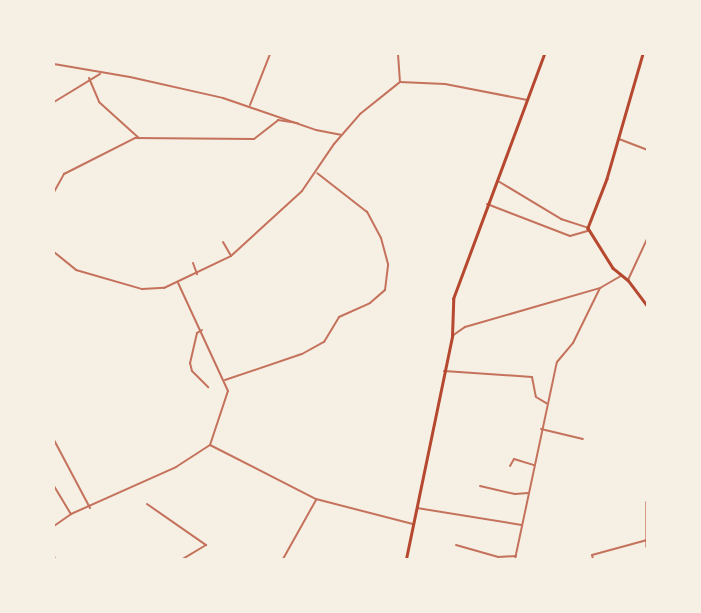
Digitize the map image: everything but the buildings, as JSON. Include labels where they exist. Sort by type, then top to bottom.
[{"type":"main road","points":[[406,559],[452,336],[453,299],[544,54]]},
{"type":"main road","points":[[643,54],[619,139],[588,230],[613,268],[628,280],[647,303]]},
{"type":"main road","points":[[647,502],[647,546]]},
{"type":"street","points":[[250,105],[270,54]]},
{"type":"street","points":[[398,54],[400,82]]},
{"type":"street","points":[[54,64],[100,74],[130,77],[250,105],[303,123],[316,130],[341,135]]},
{"type":"street","points":[[54,102],[89,78],[100,74]]},
{"type":"street","points":[[89,78],[99,102],[139,138]]},
{"type":"street","points":[[54,252],[76,270],[142,289],[164,288],[197,274],[231,256],[302,191],[317,173],[341,135],[360,114],[400,82],[445,84],[528,100]]},
{"type":"street","points":[[54,209],[54,192],[64,174],[139,138],[254,139],[278,120],[303,123]]},
{"type":"street","points":[[619,139],[647,150]]},
{"type":"street","points":[[224,380],[302,354],[324,342],[339,317],[370,303],[384,290],[388,264],[381,238],[367,212],[317,173]]},
{"type":"street","points":[[498,181],[561,219],[588,230]]},
{"type":"street","points":[[487,204],[570,236],[588,230]]},
{"type":"street","points":[[628,280],[647,239]]},
{"type":"street","points":[[223,242],[231,256]]},
{"type":"street","points":[[193,263],[197,274]]},
{"type":"street","points":[[452,336],[465,327],[600,288],[622,275]]},
{"type":"street","points":[[54,526],[71,514],[90,508],[176,467],[210,445],[228,391],[202,330],[178,283]]},
{"type":"street","points":[[456,545],[498,557],[516,558],[546,402],[557,362],[574,342],[600,288]]},
{"type":"street","points":[[202,330],[197,333],[190,363],[192,371],[208,387]]},
{"type":"street","points":[[444,371],[532,377],[536,396],[546,402]]},
{"type":"street","points":[[541,430],[583,439]]},
{"type":"street","points":[[54,440],[90,508]]},
{"type":"street","points":[[210,445],[316,499],[413,524]]},
{"type":"street","points":[[510,466],[514,459],[534,465]]},
{"type":"street","points":[[54,486],[71,514]]},
{"type":"street","points":[[480,486],[515,494],[528,493]]},
{"type":"street","points":[[283,559],[316,499]]},
{"type":"street","points":[[147,504],[206,545],[183,559]]},
{"type":"street","points":[[417,508],[522,525]]},
{"type":"street","points":[[593,559],[592,555],[647,540]]},
{"type":"street","points":[[190,555],[193,559]]}]
